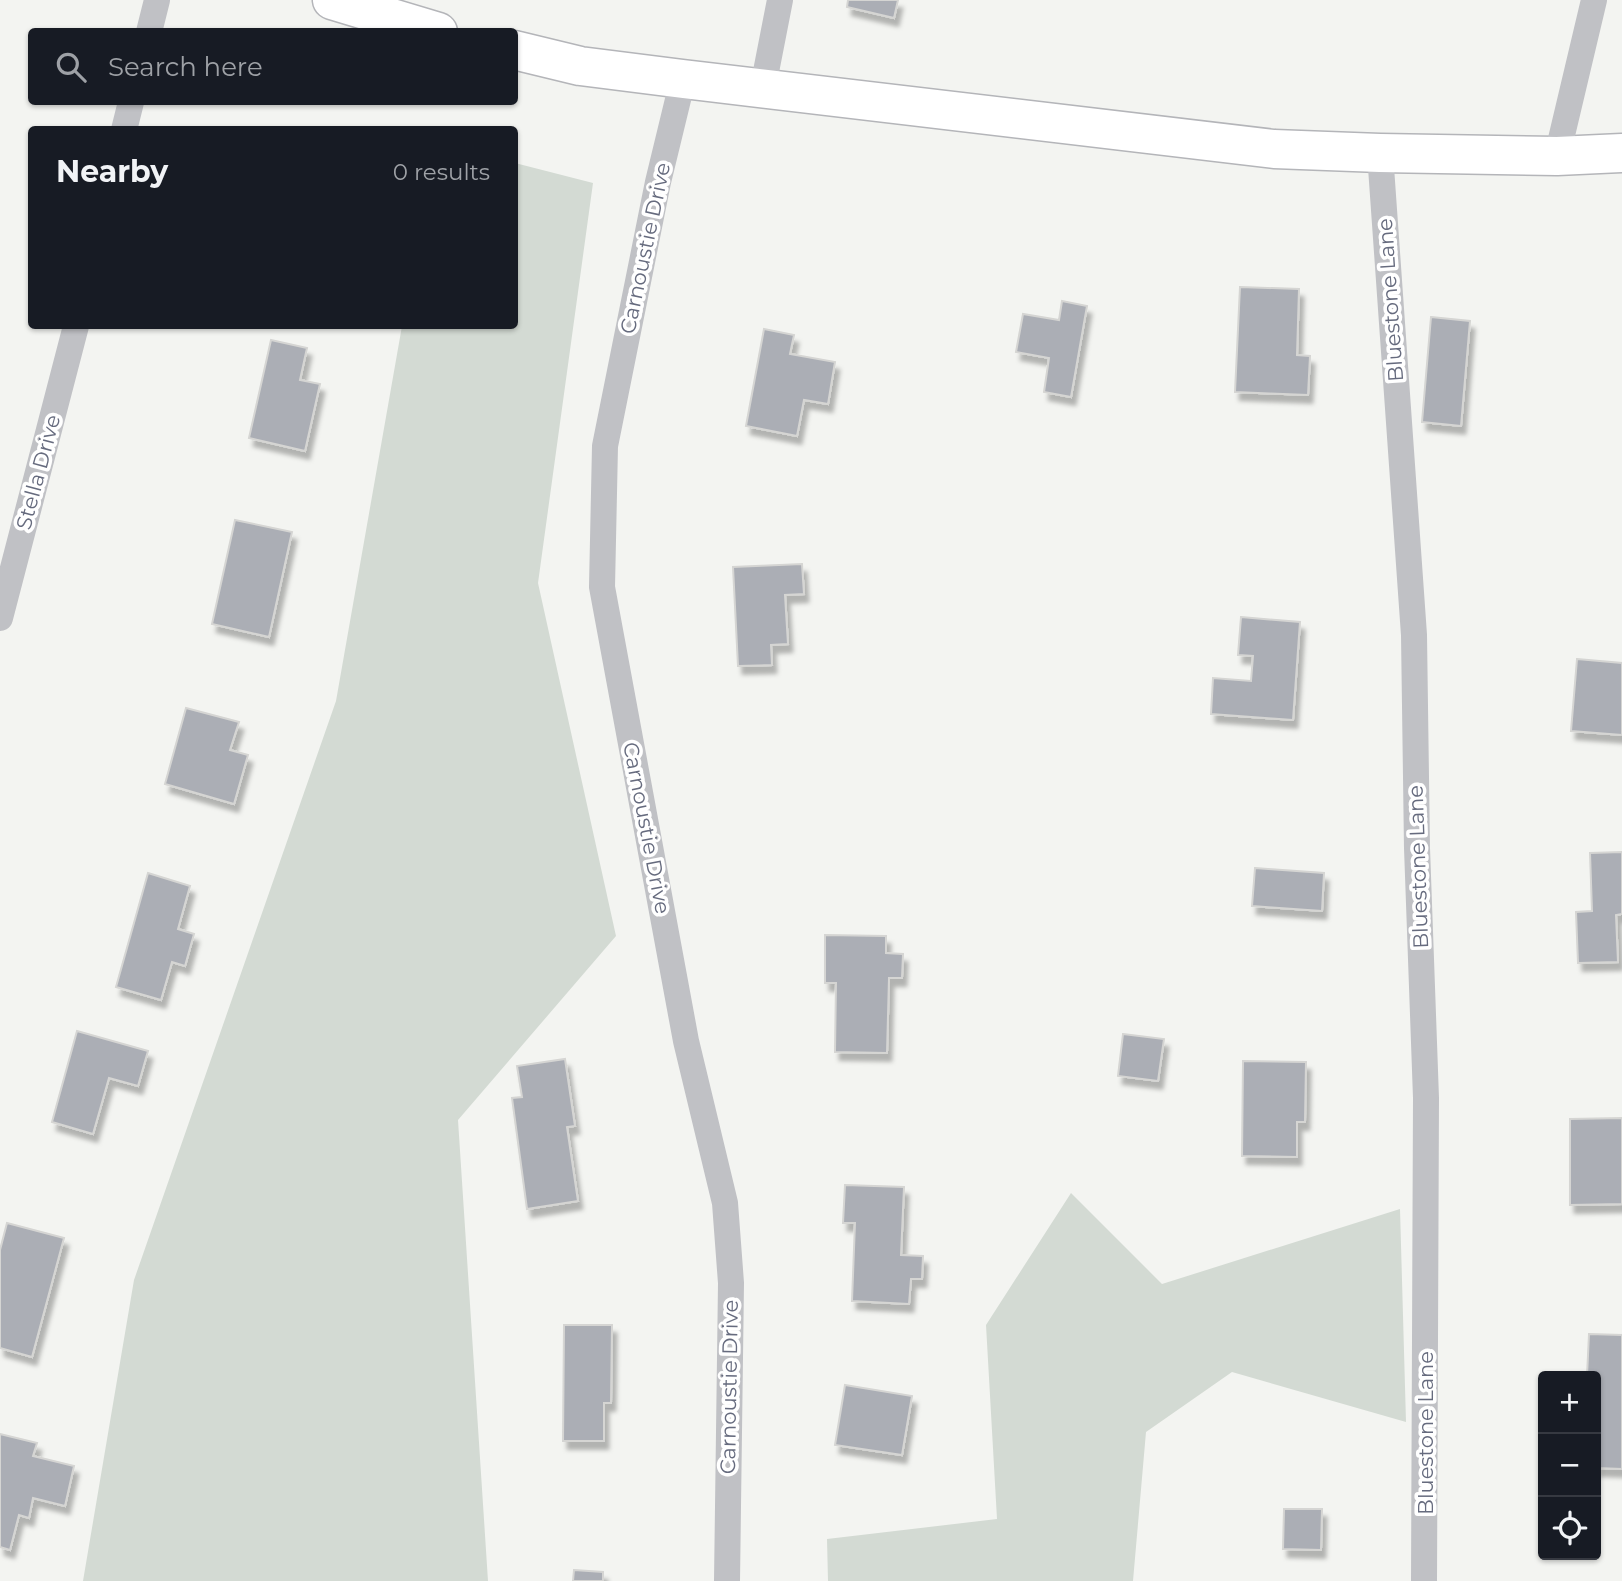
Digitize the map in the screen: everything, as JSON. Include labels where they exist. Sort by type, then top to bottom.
[{"type":"highway","points":[[332,0],[425,28]]},
{"type":"highway","points":[[518,51],[580,66],[1274,149],[1557,156],[1622,153]]},
{"type":"street","points":[[150,28],[157,0]]},
{"type":"street","points":[[763,87],[780,0]]},
{"type":"street","points":[[1557,156],[1594,0]]},
{"type":"street","name":"Carnoustie Drive","points":[[683,79],[658,181],[605,446],[602,587],[686,1041],[725,1203],[731,1283],[727,1581]]},
{"type":"street","points":[[125,126],[130,105]]},
{"type":"street","name":"Bluestone Lane","points":[[1380,153],[1414,635],[1417,848],[1426,1098],[1424,1581]]},
{"type":"street","name":"Stella Drive","points":[[0,618],[75,329]]},
{"type":"shaded area","points":[[518,164],[593,183],[538,583],[616,936],[458,1120],[488,1581],[83,1581],[134,1280],[336,701],[401,329],[518,329]]},
{"type":"shaded area","points":[[1071,1193],[1162,1284],[1400,1209],[1406,1422],[1232,1372],[1146,1432],[1133,1581],[828,1581],[827,1539],[997,1519],[986,1325]]},
{"type":"building","points":[[848,0],[898,0],[894,18],[847,7]]},
{"type":"building","points":[[1240,287],[1299,289],[1297,355],[1310,356],[1308,395],[1235,392]]},
{"type":"building","points":[[1062,301],[1087,306],[1071,397],[1044,392],[1049,358],[1016,352],[1023,314],[1059,320]]},
{"type":"building","points":[[1431,317],[1470,321],[1461,426],[1422,422]]},
{"type":"building","points":[[764,329],[794,335],[790,354],[835,362],[828,404],[804,400],[797,436],[746,426]]},
{"type":"building","points":[[271,340],[307,348],[300,380],[320,384],[305,451],[249,438]]},
{"type":"building","points":[[235,520],[292,532],[269,637],[212,624]]},
{"type":"building","points":[[802,564],[804,594],[785,595],[788,644],[771,645],[772,665],[738,666],[733,567]]},
{"type":"building","points":[[1241,617],[1300,622],[1293,720],[1211,714],[1213,678],[1251,681],[1253,656],[1238,655]]},
{"type":"building","points":[[1577,659],[1622,663],[1622,735],[1571,731]]},
{"type":"building","points":[[186,708],[239,722],[230,750],[248,755],[234,804],[165,784]]},
{"type":"building","points":[[1622,852],[1622,914],[1616,915],[1618,962],[1578,963],[1576,912],[1592,911],[1590,853]]},
{"type":"building","points":[[1255,868],[1324,873],[1322,911],[1252,906]]},
{"type":"building","points":[[148,873],[190,886],[178,929],[194,934],[185,966],[172,962],[161,1000],[116,987]]},
{"type":"building","points":[[825,935],[886,936],[886,953],[903,954],[902,978],[889,978],[887,1053],[835,1052],[836,983],[825,983]]},
{"type":"building","points":[[77,1031],[148,1051],[138,1086],[109,1078],[93,1134],[52,1122]]},
{"type":"building","points":[[1123,1034],[1164,1039],[1158,1081],[1118,1076]]},
{"type":"building","points":[[565,1059],[575,1126],[567,1127],[578,1201],[527,1209],[512,1098],[522,1097],[517,1066]]},
{"type":"building","points":[[1243,1061],[1306,1062],[1305,1122],[1297,1122],[1297,1157],[1242,1156]]},
{"type":"building","points":[[1622,1118],[1622,1204],[1570,1205],[1570,1119]]},
{"type":"building","points":[[845,1185],[904,1187],[901,1255],[923,1256],[922,1279],[911,1279],[909,1304],[852,1301],[855,1223],[843,1223]]},
{"type":"building","points":[[7,1223],[64,1238],[32,1357],[0,1348],[0,1250]]},
{"type":"building","points":[[564,1325],[612,1325],[611,1403],[604,1403],[604,1441],[563,1441]]},
{"type":"building","points":[[1589,1334],[1622,1335],[1622,1469],[1601,1468],[1601,1371],[1587,1371]]},
{"type":"building","points":[[845,1385],[912,1396],[902,1455],[835,1445]]},
{"type":"building","points":[[0,1434],[37,1443],[33,1456],[74,1466],[65,1506],[33,1498],[29,1518],[19,1515],[10,1550],[0,1547]]},
{"type":"building","points":[[1284,1509],[1322,1509],[1321,1550],[1283,1549]]},
{"type":"building","points":[[574,1570],[603,1572],[603,1581],[573,1581]]}]
